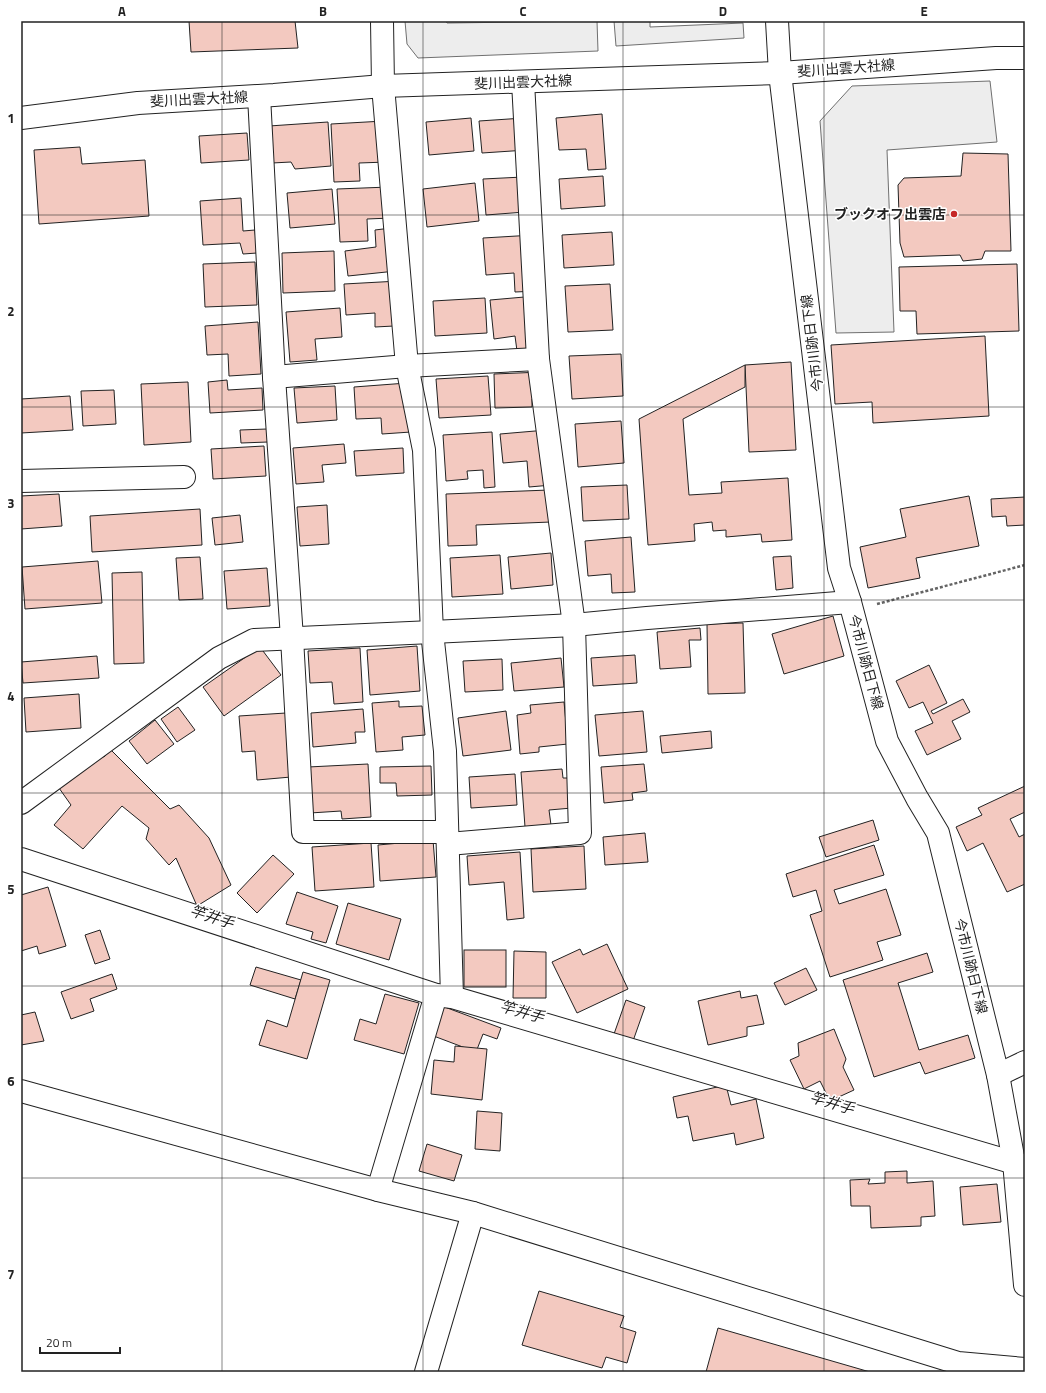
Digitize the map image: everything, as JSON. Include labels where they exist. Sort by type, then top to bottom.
[{"type":"street","points":[[378,1190],[444,996],[448,838],[445,751],[432,632],[424,450],[407,366],[383,86],[382,21]]},
{"type":"street","name":"今市川跡日下線","points":[[777,21],[780,73],[839,568],[851,606],[887,741],[917,798],[938,833],[1019,1164],[1025,1284]]},
{"type":"street","name":"斐川出雲大社線","points":[[21,118],[138,103],[259,96],[383,86],[780,73],[996,58],[1025,58]]},
{"type":"street","points":[[259,96],[274,377],[292,638],[303,832],[448,838],[580,833],[574,625],[538,359],[523,82]]},
{"type":"street","points":[[274,377],[407,366],[538,359]]},
{"type":"street","points":[[21,481],[184,477]]},
{"type":"street","points":[[21,803],[219,658],[254,640],[574,625],[646,618],[851,606]]},
{"type":"street","points":[[21,859],[444,996],[1019,1164]]},
{"type":"street","points":[[998,1075],[1025,1062]]},
{"type":"street","points":[[21,1091],[378,1190],[473,1213],[956,1367],[1025,1369]]},
{"type":"street","points":[[426,1372],[473,1213]]},
{"type":"path","points":[[851,606],[1025,565]]},
{"type":"shaded area","points":[[405,21],[446,21],[447,23],[597,21],[598,51],[418,58],[407,44]]},
{"type":"shaded area","points":[[614,21],[650,21],[650,27],[743,23],[744,38],[616,46]]},
{"type":"shaded area","points":[[990,81],[997,142],[887,150],[894,332],[836,333],[820,121],[852,86]]},
{"type":"building","points":[[189,21],[295,21],[298,48],[191,52]]},
{"type":"building","points":[[602,114],[606,169],[588,170],[586,149],[559,150],[556,118]]},
{"type":"building","points":[[471,118],[474,151],[429,155],[426,122]]},
{"type":"building","points":[[524,118],[527,150],[482,153],[479,121]]},
{"type":"building","points":[[384,121],[387,162],[359,163],[360,181],[334,182],[331,124]]},
{"type":"building","points":[[328,122],[331,166],[295,169],[291,162],[272,163],[269,126]]},
{"type":"building","points":[[247,133],[249,160],[201,163],[199,136]]},
{"type":"building","points":[[80,147],[82,164],[145,160],[149,216],[39,224],[34,150]]},
{"type":"building","name":"ブックオフ出雲店","points":[[963,153],[1008,154],[1011,251],[985,251],[982,259],[963,261],[960,255],[904,257],[900,243],[898,185],[904,178],[961,176]]},
{"type":"building","points":[[603,176],[605,206],[561,209],[559,179]]},
{"type":"building","points":[[523,177],[525,212],[486,215],[483,179]]},
{"type":"building","points":[[475,183],[479,221],[427,227],[423,189]]},
{"type":"building","points":[[389,187],[391,218],[367,219],[368,241],[340,242],[337,189]]},
{"type":"building","points":[[332,189],[335,224],[290,228],[287,193]]},
{"type":"building","points":[[241,198],[243,231],[255,230],[257,253],[243,254],[240,243],[203,245],[200,201]]},
{"type":"building","points":[[391,228],[396,271],[348,276],[345,251],[376,247],[375,230]]},
{"type":"building","points":[[612,232],[614,265],[564,268],[562,235]]},
{"type":"building","points":[[534,235],[537,291],[515,292],[514,273],[486,275],[483,238]]},
{"type":"building","points":[[334,251],[335,291],[283,293],[282,253]]},
{"type":"building","points":[[255,262],[257,305],[205,307],[203,264]]},
{"type":"building","points":[[1017,264],[1019,331],[917,334],[916,311],[900,311],[899,267]]},
{"type":"building","points":[[399,281],[394,326],[375,327],[375,313],[346,315],[344,284]]},
{"type":"building","points":[[610,284],[613,330],[568,332],[565,286]]},
{"type":"building","points":[[536,296],[541,349],[517,351],[515,336],[494,339],[490,300]]},
{"type":"building","points":[[485,298],[487,333],[435,336],[433,301]]},
{"type":"building","points":[[340,308],[342,337],[315,339],[317,360],[290,362],[286,312]]},
{"type":"building","points":[[258,322],[261,374],[229,376],[228,354],[207,355],[205,326]]},
{"type":"building","points":[[985,336],[989,416],[873,423],[872,402],[835,404],[831,345]]},
{"type":"building","points":[[621,354],[623,396],[572,399],[569,356]]},
{"type":"building","points":[[791,362],[796,450],[749,452],[745,365]]},
{"type":"building","points":[[745,365],[745,387],[683,419],[689,495],[722,493],[721,482],[788,478],[792,540],[762,542],[761,534],[726,537],[726,530],[713,531],[712,522],[694,524],[695,541],[648,545],[639,419]]},
{"type":"building","points":[[542,372],[543,398],[532,399],[532,407],[495,408],[494,374]]},
{"type":"building","points":[[488,376],[491,415],[439,418],[436,379]]},
{"type":"building","points":[[227,380],[228,390],[262,388],[263,410],[210,413],[208,382]]},
{"type":"building","points":[[188,382],[191,442],[144,445],[141,384]]},
{"type":"building","points":[[407,383],[411,432],[382,434],[381,418],[356,419],[354,387]]},
{"type":"building","points":[[335,386],[337,420],[297,423],[294,388]]},
{"type":"building","points":[[114,390],[116,424],[83,426],[81,391]]},
{"type":"building","points":[[70,396],[73,430],[21,433],[21,399]]},
{"type":"building","points":[[621,421],[624,463],[578,467],[575,424]]},
{"type":"building","points":[[267,429],[268,442],[241,443],[240,430]]},
{"type":"building","points":[[547,430],[552,485],[529,487],[527,461],[503,463],[500,434]]},
{"type":"building","points":[[492,432],[495,487],[484,488],[483,470],[467,471],[468,479],[446,481],[443,435]]},
{"type":"building","points":[[344,444],[346,463],[322,465],[324,482],[296,484],[293,448]]},
{"type":"building","points":[[264,446],[266,476],[213,479],[211,449]]},
{"type":"building","points":[[403,448],[404,473],[356,476],[354,451]]},
{"type":"building","points":[[627,485],[629,519],[583,521],[581,487]]},
{"type":"building","points":[[549,490],[551,522],[476,525],[477,545],[448,546],[446,494]]},
{"type":"building","points":[[59,494],[62,526],[21,529],[21,496]]},
{"type":"building","points":[[969,496],[979,546],[916,558],[920,578],[868,588],[860,547],[906,537],[900,509]]},
{"type":"building","points":[[1025,497],[1025,525],[1007,526],[1006,516],[992,517],[991,499]]},
{"type":"building","points":[[327,505],[329,544],[300,546],[297,507]]},
{"type":"building","points":[[200,509],[202,545],[92,552],[90,516]]},
{"type":"building","points":[[240,515],[243,542],[215,545],[212,518]]},
{"type":"building","points":[[631,537],[635,592],[612,593],[611,574],[588,576],[585,541]]},
{"type":"building","points":[[551,553],[553,585],[511,589],[508,557]]},
{"type":"building","points":[[500,555],[503,594],[452,597],[450,558]]},
{"type":"building","points":[[791,556],[793,588],[776,590],[773,557]]},
{"type":"building","points":[[200,557],[203,599],[179,600],[176,558]]},
{"type":"building","points":[[98,561],[102,603],[25,609],[22,567]]},
{"type":"building","points":[[267,568],[270,606],[227,609],[224,571]]},
{"type":"building","points":[[142,572],[144,663],[114,664],[112,573]]},
{"type":"building","points":[[833,616],[844,656],[784,674],[772,634]]},
{"type":"building","points":[[743,623],[745,693],[708,694],[707,624]]},
{"type":"building","points":[[700,628],[701,640],[689,640],[691,667],[660,669],[657,632]]},
{"type":"building","points":[[417,646],[420,691],[370,695],[367,650]]},
{"type":"building","points":[[260,647],[281,675],[224,716],[203,687]]},
{"type":"building","points":[[360,648],[363,702],[334,704],[332,682],[310,683],[308,651]]},
{"type":"building","points":[[635,655],[637,683],[593,686],[591,658]]},
{"type":"building","points":[[97,656],[99,678],[23,683],[21,662]]},
{"type":"building","points":[[561,658],[564,687],[514,691],[511,663]]},
{"type":"building","points":[[502,659],[503,690],[465,692],[463,661]]},
{"type":"building","points":[[929,665],[947,703],[931,711],[933,714],[963,699],[970,712],[952,721],[961,739],[927,755],[915,731],[933,723],[923,702],[909,708],[896,681]]},
{"type":"building","points":[[79,694],[81,728],[26,732],[24,698]]},
{"type":"building","points":[[399,701],[399,707],[422,706],[425,735],[402,737],[403,750],[376,752],[372,703]]},
{"type":"building","points":[[564,702],[568,744],[539,747],[539,752],[520,754],[517,715],[531,713],[530,705]]},
{"type":"building","points":[[178,707],[195,730],[177,742],[161,719]]},
{"type":"building","points":[[363,709],[365,732],[355,732],[356,743],[313,747],[311,713]]},
{"type":"building","points":[[506,711],[511,750],[463,756],[458,718]]},
{"type":"building","points":[[643,711],[647,752],[599,756],[595,715]]},
{"type":"building","points":[[286,713],[291,777],[257,780],[255,751],[242,752],[239,716]]},
{"type":"building","points":[[155,720],[174,744],[147,764],[129,741]]},
{"type":"building","points":[[711,731],[712,748],[662,753],[660,736]]},
{"type":"building","points":[[111,750],[170,809],[179,805],[209,838],[231,885],[197,906],[176,858],[169,865],[146,839],[149,828],[122,806],[83,849],[54,825],[71,805],[59,788],[98,754],[104,757]]},
{"type":"building","points":[[368,764],[371,817],[342,819],[341,811],[310,813],[308,767]]},
{"type":"building","points":[[644,764],[647,791],[632,793],[633,800],[604,803],[601,767]]},
{"type":"building","points":[[431,766],[432,795],[397,796],[396,783],[380,783],[380,767]]},
{"type":"building","points":[[562,769],[563,778],[570,778],[572,808],[549,810],[551,825],[525,827],[521,772]]},
{"type":"building","points":[[515,774],[517,805],[471,808],[469,777]]},
{"type":"building","points":[[1025,786],[1025,812],[1010,819],[1019,837],[1025,834],[1025,884],[1007,892],[983,843],[967,851],[956,827],[982,815],[978,808]]},
{"type":"building","points":[[873,820],[879,840],[826,857],[819,837]]},
{"type":"building","points":[[645,833],[648,862],[605,865],[603,837]]},
{"type":"building","points":[[433,840],[436,877],[380,881],[378,845]]},
{"type":"building","points":[[371,843],[374,887],[315,891],[312,847]]},
{"type":"building","points":[[874,845],[884,875],[834,890],[839,904],[886,889],[901,935],[877,942],[883,960],[830,977],[810,915],[822,911],[816,890],[793,897],[786,874]]},
{"type":"building","points":[[584,846],[586,889],[533,892],[531,849]]},
{"type":"building","points":[[520,852],[524,918],[507,920],[504,882],[469,885],[467,856]]},
{"type":"building","points":[[273,855],[294,874],[257,913],[237,893]]},
{"type":"building","points":[[48,887],[66,946],[39,954],[37,946],[21,951],[21,895]]},
{"type":"building","points":[[297,892],[338,906],[326,943],[311,939],[313,932],[286,924]]},
{"type":"building","points":[[348,903],[401,919],[389,960],[336,944]]},
{"type":"building","points":[[100,930],[110,959],[95,964],[85,935]]},
{"type":"building","points":[[607,944],[628,989],[577,1013],[552,962],[580,949],[583,955]]},
{"type":"building","points":[[464,950],[506,950],[506,987],[464,987]]},
{"type":"building","points":[[514,951],[546,952],[546,998],[513,998]]},
{"type":"building","points":[[927,953],[933,972],[898,983],[919,1050],[968,1035],[975,1058],[925,1074],[920,1062],[874,1077],[843,980]]},
{"type":"building","points":[[256,967],[301,980],[295,999],[250,985]]},
{"type":"building","points":[[806,968],[817,990],[785,1005],[774,983]]},
{"type":"building","points":[[303,972],[330,980],[307,1059],[259,1045],[267,1020],[287,1027]]},
{"type":"building","points":[[112,974],[117,989],[90,999],[94,1011],[71,1019],[61,992]]},
{"type":"building","points":[[740,991],[741,998],[757,995],[764,1024],[747,1027],[747,1036],[708,1045],[698,1001]]},
{"type":"building","points":[[385,994],[419,1003],[404,1054],[354,1040],[360,1019],[376,1024]]},
{"type":"building","points":[[626,1000],[645,1007],[633,1041],[614,1034]]},
{"type":"building","points":[[442,1006],[501,1028],[497,1039],[483,1034],[476,1052],[431,1035]]},
{"type":"building","points":[[35,1012],[44,1041],[21,1045],[21,1015]]},
{"type":"building","points":[[834,1029],[846,1059],[843,1067],[854,1090],[830,1101],[820,1081],[804,1089],[790,1060],[799,1056],[798,1043]]},
{"type":"building","points":[[455,1046],[487,1049],[482,1100],[431,1094],[434,1060],[454,1062]]},
{"type":"building","points":[[726,1085],[731,1105],[756,1099],[764,1138],[736,1145],[734,1133],[693,1141],[688,1116],[677,1118],[673,1097]]},
{"type":"building","points":[[477,1111],[502,1113],[500,1151],[475,1149]]},
{"type":"building","points":[[427,1144],[462,1155],[454,1181],[419,1171]]},
{"type":"building","points":[[907,1171],[907,1183],[933,1181],[935,1216],[921,1217],[921,1226],[871,1228],[870,1206],[851,1206],[850,1180],[870,1179],[868,1184],[885,1183],[885,1172]]},
{"type":"building","points":[[997,1184],[1001,1222],[963,1225],[960,1187]]},
{"type":"building","points":[[539,1291],[624,1316],[620,1327],[636,1332],[627,1363],[606,1357],[602,1368],[522,1345]]},
{"type":"building","points":[[718,1328],[870,1372],[706,1372]]},
{"type":"place","name":"ブックオフ出雲店","points":[[954,214]]},
{"type":"water label","name":"竿井手","points":[[212,917]]},
{"type":"water label","name":"竿井手","points":[[522,1012]]},
{"type":"water label","name":"竿井手","points":[[832,1103]]}]
